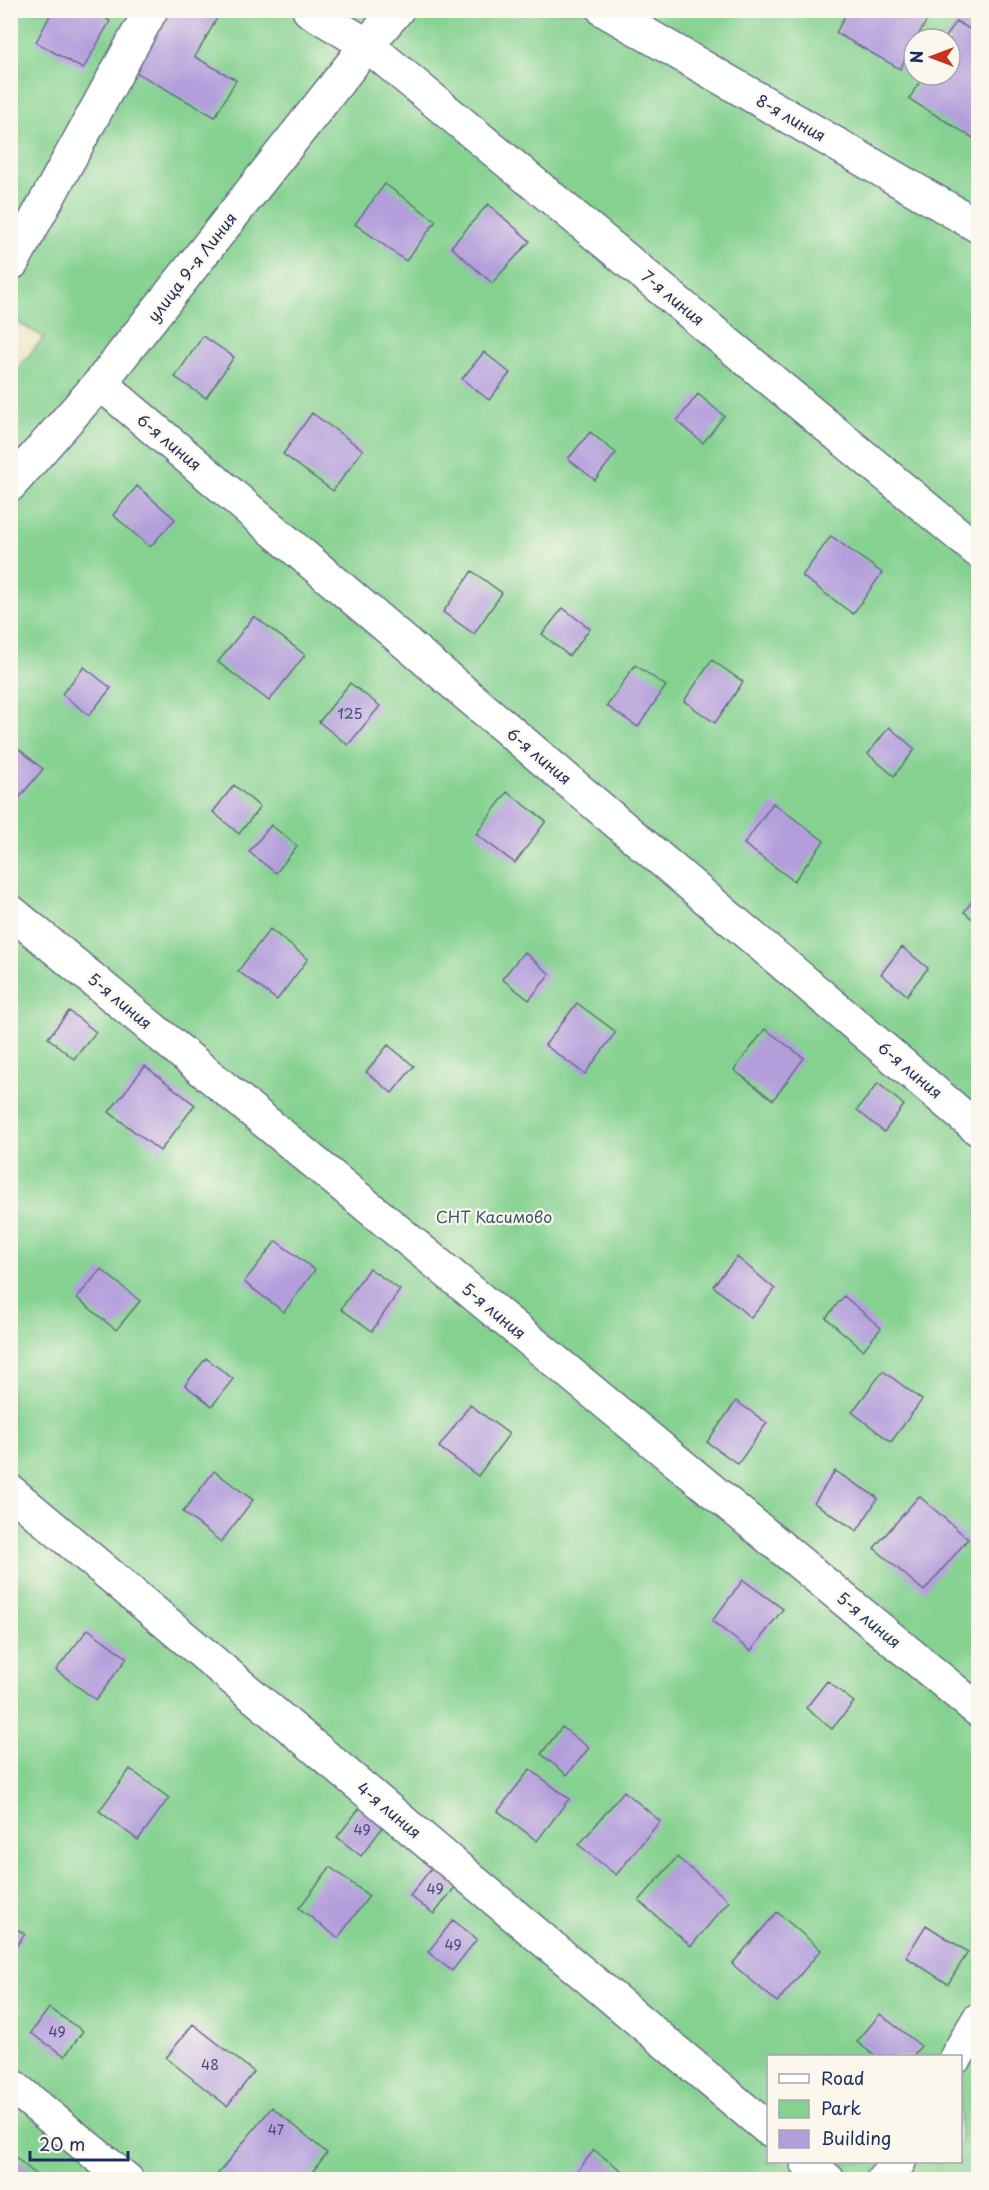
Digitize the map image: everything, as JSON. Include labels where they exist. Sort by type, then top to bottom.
[{"type":"street","points":[[12,263],[151,10]]},
{"type":"street","name":"7-я линия","points":[[309,10],[367,45],[978,551]]},
{"type":"street","name":"улица 9-я Линия","points":[[10,484],[100,383],[367,45],[398,10]]},
{"type":"street","name":"8-я линия","points":[[604,10],[978,226]]},
{"type":"street","name":"6-я линия","points":[[100,383],[978,1129]]},
{"type":"street","name":"5-я линия","points":[[10,912],[978,1710]]},
{"type":"street","name":"4-я линия","points":[[10,1491],[767,2128]]},
{"type":"street","points":[[958,2055],[978,2020]]},
{"type":"street","points":[[10,2084],[127,2180]]},
{"type":"street","points":[[808,2163],[828,2180]]},
{"type":"street","points":[[883,2180],[898,2163]]},
{"type":"green space","name":"СНТ Касимово","points":[[11,11],[978,11],[978,2174],[959,2180],[11,2180],[10,378],[44,337],[11,319]]},
{"type":"building","points":[[53,10],[92,10],[110,21],[83,69],[36,42]]},
{"type":"building","points":[[163,10],[216,10],[220,13],[195,57],[236,80],[215,117],[130,69]]},
{"type":"building","points":[[848,10],[925,10],[931,13],[923,27],[902,27],[902,65],[900,69],[836,33]]},
{"type":"building","points":[[956,21],[978,34],[978,141],[909,99],[916,87],[962,87],[962,27],[952,27]]},
{"type":"building","points":[[385,184],[436,221],[406,261],[355,224]]},
{"type":"building","points":[[488,204],[530,241],[492,283],[451,247]]},
{"type":"building","points":[[203,336],[234,357],[206,398],[175,377]]},
{"type":"building","points":[[484,352],[510,373],[489,400],[462,379]]},
{"type":"building","points":[[698,394],[724,416],[703,443],[677,421]]},
{"type":"building","points":[[312,413],[363,450],[333,491],[283,454]]},
{"type":"building","points":[[590,432],[616,453],[595,480],[568,459]]},
{"type":"building","points":[[137,486],[175,519],[150,547],[113,515]]},
{"type":"building","points":[[831,536],[882,573],[853,614],[802,576]]},
{"type":"building","points":[[472,571],[502,593],[474,634],[443,612]]},
{"type":"building","points":[[563,608],[590,629],[569,656],[542,634]]},
{"type":"building","points":[[254,616],[305,655],[269,701],[218,662]]},
{"type":"building","points":[[712,660],[743,682],[715,723],[684,701]]},
{"type":"building","points":[[635,665],[666,686],[638,727],[607,706]]},
{"type":"building","points":[[84,667],[111,688],[89,715],[62,694]]},
{"type":"building","points":[[350,683],[380,706],[348,745],[319,722]]},
{"type":"building","points":[[889,727],[915,749],[894,776],[868,754]]},
{"type":"building","points":[[14,745],[43,769],[10,809],[10,749]]},
{"type":"building","points":[[234,785],[260,807],[239,834],[213,812]]},
{"type":"building","points":[[507,792],[546,821],[515,863],[476,834]]},
{"type":"building","points":[[773,803],[824,841],[794,881],[744,844]]},
{"type":"building","points":[[271,825],[297,846],[276,873],[249,852]]},
{"type":"building","points":[[978,893],[978,923],[964,912]]},
{"type":"building","points":[[270,929],[308,959],[277,1000],[238,971]]},
{"type":"building","points":[[902,947],[928,968],[907,995],[881,974]]},
{"type":"building","points":[[524,952],[550,974],[529,1000],[502,979]]},
{"type":"building","points":[[577,1003],[616,1032],[585,1074],[545,1045]]},
{"type":"building","points":[[69,1011],[96,1032],[74,1059],[48,1038]]},
{"type":"building","points":[[765,1029],[804,1058],[773,1100],[734,1070]]},
{"type":"building","points":[[388,1045],[414,1066],[392,1093],[366,1072]]},
{"type":"building","points":[[145,1066],[195,1105],[160,1151],[109,1112]]},
{"type":"building","points":[[878,1083],[904,1105],[884,1132],[857,1110]]},
{"type":"building","points":[[276,1241],[315,1270],[284,1312],[244,1282]]},
{"type":"building","points":[[737,1257],[775,1289],[751,1318],[713,1286]]},
{"type":"building","points":[[369,1268],[400,1290],[372,1331],[341,1309]]},
{"type":"building","points":[[101,1269],[140,1301],[116,1330],[77,1298]]},
{"type":"building","points":[[844,1296],[881,1328],[863,1350],[826,1318]]},
{"type":"building","points":[[206,1358],[233,1379],[212,1406],[185,1385]]},
{"type":"building","points":[[883,1371],[922,1400],[891,1442],[852,1412]]},
{"type":"building","points":[[736,1401],[767,1423],[738,1464],[707,1442]]},
{"type":"building","points":[[470,1405],[509,1434],[478,1476],[439,1447]]},
{"type":"building","points":[[214,1471],[253,1500],[221,1542],[183,1512]]},
{"type":"building","points":[[835,1471],[878,1498],[857,1531],[814,1503]]},
{"type":"building","points":[[919,1496],[968,1539],[924,1591],[874,1548]]},
{"type":"building","points":[[743,1580],[783,1609],[751,1651],[712,1621]]},
{"type":"building","points":[[88,1629],[127,1658],[96,1700],[56,1670]]},
{"type":"building","points":[[827,1681],[854,1702],[832,1729],[806,1708]]},
{"type":"building","points":[[562,1727],[589,1748],[567,1775],[541,1754]]},
{"type":"building","points":[[130,1769],[169,1798],[138,1840],[99,1811]]},
{"type":"building","points":[[530,1769],[569,1799],[537,1841],[498,1811]]},
{"type":"building","points":[[624,1791],[660,1821],[616,1875],[579,1845]]},
{"type":"building","points":[[362,1805],[386,1823],[361,1856],[337,1837]]},
{"type":"building","points":[[677,1857],[729,1901],[691,1946],[639,1901]]},
{"type":"building","points":[[435,1863],[459,1882],[434,1914],[410,1896]]},
{"type":"building","points":[[330,1867],[369,1896],[338,1938],[299,1908]]},
{"type":"building","points":[[777,1912],[821,1950],[777,2002],[732,1964]]},
{"type":"building","points":[[453,1920],[477,1939],[452,1971],[428,1952]]},
{"type":"building","points":[[10,1925],[25,1934],[10,1955]]},
{"type":"building","points":[[926,1925],[968,1952],[948,1984],[906,1957]]},
{"type":"building","points":[[49,2008],[83,2031],[65,2056],[31,2033]]},
{"type":"building","points":[[880,2014],[921,2046],[914,2055],[874,2055],[857,2042]]},
{"type":"building","points":[[193,2024],[254,2072],[227,2106],[166,2058]]},
{"type":"building","points":[[272,2107],[327,2153],[306,2180],[213,2180]]},
{"type":"building","points":[[594,2150],[625,2173],[620,2180],[571,2180]]},
{"type":"building","points":[[10,2152],[35,2174],[30,2180],[10,2180]]}]
